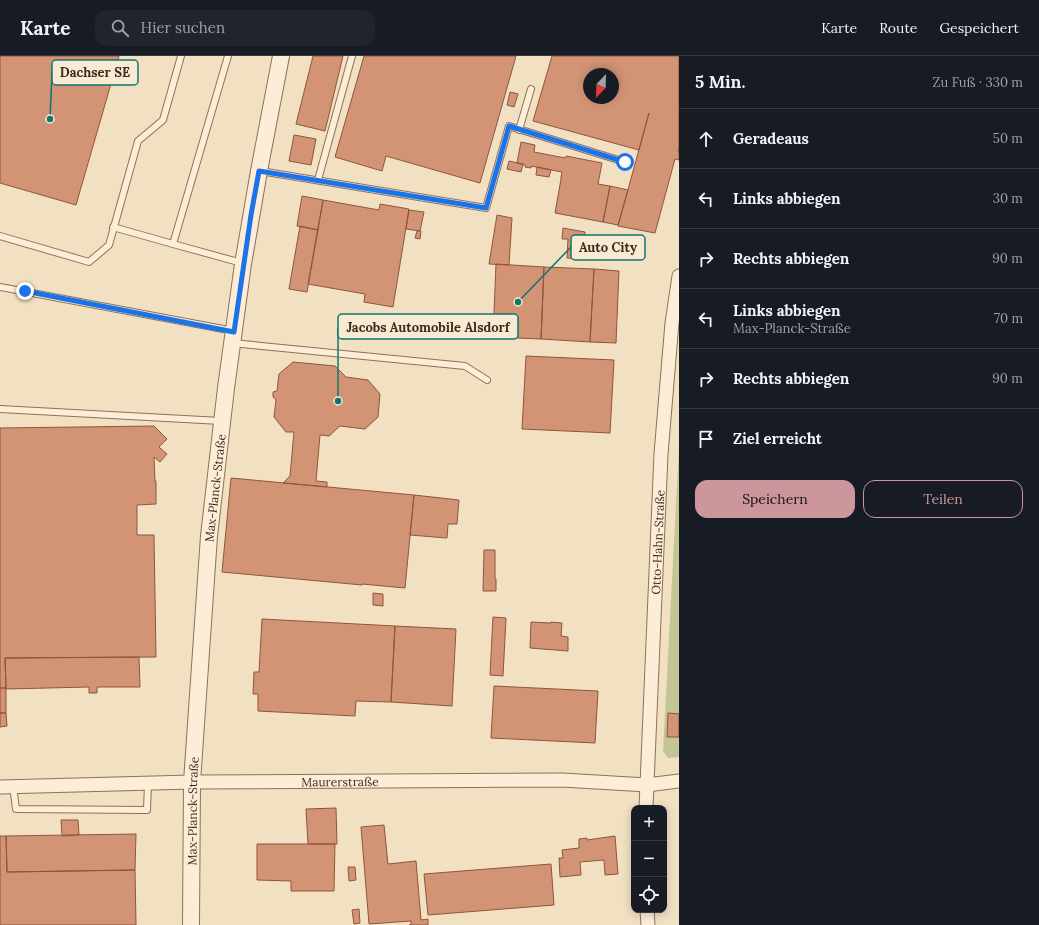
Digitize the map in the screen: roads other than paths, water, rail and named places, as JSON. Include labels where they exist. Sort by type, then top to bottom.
[{"type":"street","name":"Max-Planck-Straße","points":[[191,925],[192,782],[209,536],[222,421],[243,264],[281,56]]},
{"type":"street","name":"Otto-Hahn-Straße","points":[[646,805],[660,454],[674,345],[674,308],[679,276]]},
{"type":"street","name":"Maurerstraße","points":[[0,786],[192,782],[562,780],[647,785],[679,781]]},
{"type":"street","points":[[647,913],[648,925]]},
{"type":"lane","points":[[0,236],[89,262],[109,246],[138,141],[163,120],[181,56]]},
{"type":"lane","points":[[173,244],[228,56]]},
{"type":"lane","points":[[318,180],[352,56]]},
{"type":"lane","points":[[519,130],[531,89]]},
{"type":"lane","points":[[259,171],[486,208],[509,126],[625,162]]},
{"type":"lane","points":[[113,228],[243,264]]},
{"type":"lane","points":[[0,287],[233,338],[465,366],[487,380]]},
{"type":"lane","points":[[0,408],[222,421]]},
{"type":"lane","points":[[13,786],[16,809],[147,810],[148,783]]},
{"type":"place","name":"Dachser SE","points":[[50,119]]},
{"type":"place","name":"Auto City","points":[[518,302]]},
{"type":"place","name":"Jacobs Automobile Alsdorf","points":[[338,401]]}]
